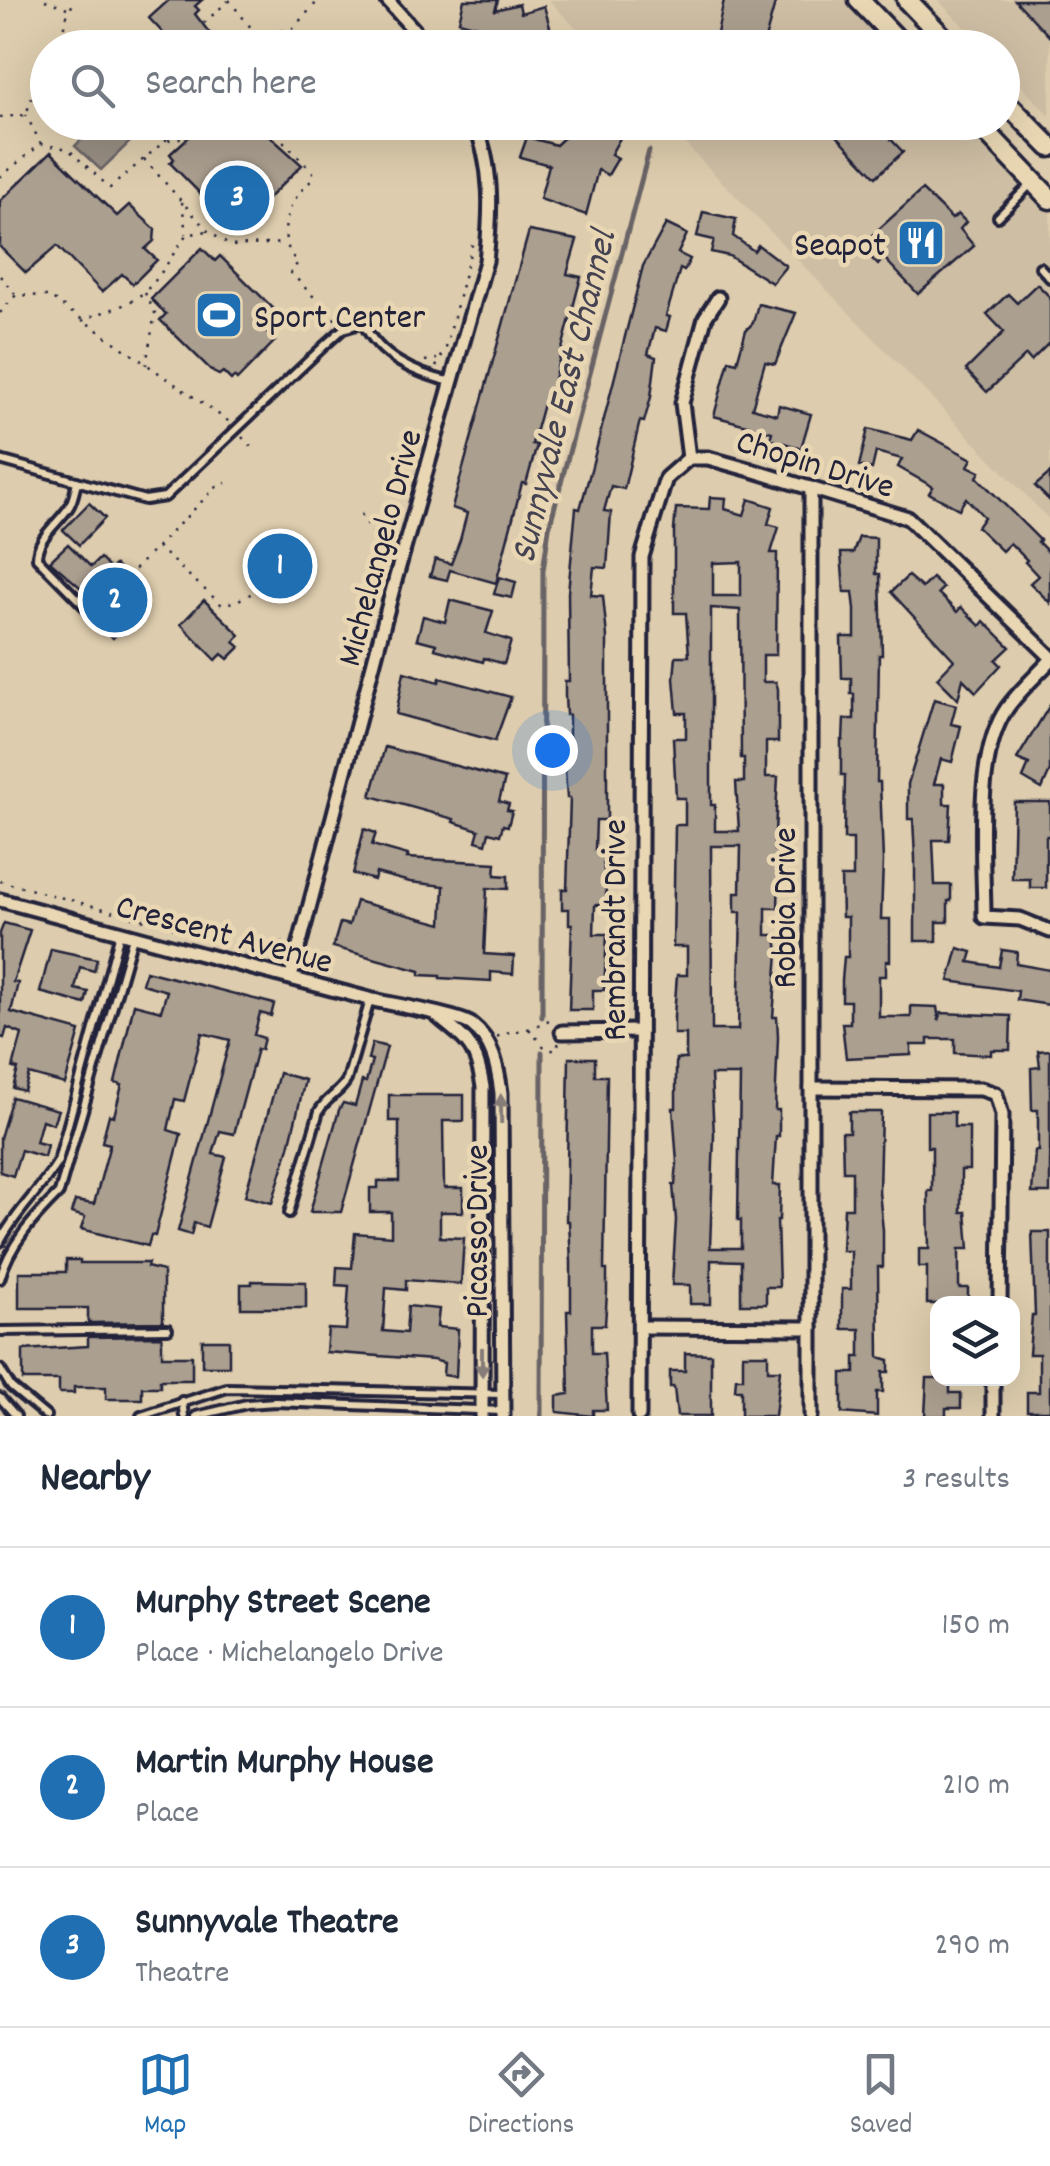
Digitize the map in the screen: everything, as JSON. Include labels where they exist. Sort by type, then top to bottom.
[{"type":"main road","points":[[859,0],[884,30]]},
{"type":"main road","points":[[907,0],[936,30]]},
{"type":"main road","points":[[1020,116],[1050,146]]},
{"type":"main road","points":[[994,140],[1050,198]]},
{"type":"street","points":[[387,0],[414,30]]},
{"type":"street","name":"Michelangelo Drive","points":[[291,977],[396,578],[486,261],[491,214],[488,169],[480,140]]},
{"type":"street","points":[[689,458],[682,403],[705,318],[718,298]]},
{"type":"street","name":"Chopin Drive","points":[[689,458],[708,458],[908,518],[1050,659]]},
{"type":"street","name":"Rembrandt Drive","points":[[639,1416],[642,557],[666,478],[689,458]]},
{"type":"street","name":"Robbia Drive","points":[[811,488],[811,1416]]},
{"type":"street","points":[[1050,659],[1006,708],[990,742],[985,777],[984,917],[1020,919],[1050,931]]},
{"type":"street","name":"Crescent Avenue","points":[[0,900],[437,1016],[484,1051]]},
{"type":"street","points":[[562,1032],[640,1031]]},
{"type":"street","name":"Picasso Drive","points":[[482,1413],[484,1051]]},
{"type":"street","name":"Picasso Drive","points":[[484,1051],[498,1071],[501,1093],[503,1413]]},
{"type":"street","points":[[811,1088],[980,1089],[996,1094],[1002,1115],[1000,1296]]},
{"type":"street","points":[[640,1326],[811,1328]]},
{"type":"street","points":[[993,1386],[993,1416]]},
{"type":"lane","points":[[998,217],[1034,182]]},
{"type":"lane","points":[[1040,267],[1050,278]]},
{"type":"lane","points":[[0,460],[145,500],[165,497],[343,329],[363,323],[370,338],[392,360],[452,382]]},
{"type":"lane","points":[[77,482],[73,498],[36,551],[37,558],[94,618]]},
{"type":"lane","points":[[0,1242],[14,1214],[46,1181],[58,1161],[120,933]]},
{"type":"lane","points":[[0,1279],[16,1244],[34,1218],[59,1194],[133,937]]},
{"type":"lane","points":[[289,1214],[319,1111],[326,1097],[342,1089],[347,1080],[370,999]]},
{"type":"lane","points":[[0,1331],[168,1329]]},
{"type":"lane","points":[[0,1369],[10,1387],[46,1416]]},
{"type":"lane","points":[[142,1416],[227,1388],[503,1394]]},
{"type":"lane","points":[[0,1398],[16,1416]]},
{"type":"lane","points":[[182,1401],[184,1416]]},
{"type":"lane","points":[[196,1416],[276,1402],[387,1411],[503,1413]]},
{"type":"path","points":[[45,0],[69,9]]},
{"type":"path","points":[[62,30],[76,0]]},
{"type":"path","points":[[204,23],[229,0],[254,30]]},
{"type":"path","points":[[284,30],[294,28],[319,0]]},
{"type":"path","points":[[30,103],[26,116],[30,123]]},
{"type":"path","points":[[0,117],[26,116]]},
{"type":"path","points":[[39,140],[41,144]]},
{"type":"path","points":[[0,177],[41,144],[68,149],[110,188],[166,140]]},
{"type":"path","points":[[282,140],[312,172],[311,181],[293,201],[285,227],[285,243],[298,263],[290,272],[343,329]]},
{"type":"path","points":[[144,159],[208,231],[230,246],[285,243]]},
{"type":"path","points":[[181,197],[186,236]]},
{"type":"path","points":[[82,321],[133,300],[164,271],[186,236],[208,231]]},
{"type":"path","points":[[434,378],[438,358],[446,348],[474,235]]},
{"type":"path","points":[[0,276],[16,295],[48,296],[215,410],[251,447]]},
{"type":"path","points":[[144,291],[156,313],[146,364]]},
{"type":"path","points":[[0,313],[16,295]]},
{"type":"path","points":[[425,361],[438,358]]},
{"type":"path","points":[[127,577],[217,486],[226,483]]},
{"type":"path","points":[[361,514],[374,534],[386,572],[390,554]]},
{"type":"path","points":[[157,547],[222,605],[243,600],[258,590],[271,558],[285,547]]},
{"type":"path","points":[[0,880],[260,951],[274,951],[286,941]]},
{"type":"path","points":[[484,1051],[499,1036],[513,1030],[559,1019],[562,1032],[556,1051],[545,1048],[529,1029]]},
{"type":"shaded area","points":[[549,0],[859,0],[888,30],[578,30]]},
{"type":"shaded area","points":[[938,0],[1050,0],[1050,116],[1020,85],[1020,30],[967,30]]},
{"type":"shaded area","points":[[81,140],[132,140],[101,170],[75,146]]},
{"type":"shaded area","points":[[681,140],[994,140],[1050,198],[1050,520]]},
{"type":"building","points":[[169,0],[202,0],[195,6],[199,10],[195,14],[207,30],[160,30],[149,18]]},
{"type":"building","points":[[464,0],[498,0],[495,10],[519,4],[521,13],[544,6],[551,30],[483,30],[459,21]]},
{"type":"building","points":[[724,0],[776,0],[768,30],[718,30]]},
{"type":"building","points":[[1015,0],[1050,0],[1050,37]]},
{"type":"building","points":[[185,140],[274,140],[302,165],[236,230],[170,163],[174,159],[170,154]]},
{"type":"building","points":[[526,140],[556,145],[561,140],[619,140],[611,154],[618,158],[608,175],[598,170],[586,215],[540,199],[549,165],[520,157]]},
{"type":"building","points":[[841,140],[891,140],[903,152],[876,177]]},
{"type":"building","points":[[51,152],[117,216],[129,205],[155,229],[154,241],[145,249],[157,260],[133,284],[122,274],[102,292],[57,246],[26,273],[0,247],[0,201]]},
{"type":"building","points":[[922,190],[952,219],[958,214],[966,222],[960,229],[974,246],[918,294],[884,258],[878,265],[860,246]]},
{"type":"building","points":[[703,212],[736,219],[733,236],[754,251],[758,245],[786,266],[772,283],[729,256],[711,252],[714,240],[697,236]]},
{"type":"building","points":[[666,224],[687,234],[678,253],[690,259],[684,271],[680,269],[666,316],[670,317],[666,331],[655,328],[648,354],[656,357],[651,397],[644,422],[640,421],[624,489],[611,486],[604,511],[611,512],[607,568],[594,567],[591,595],[603,596],[607,637],[607,820],[596,820],[595,849],[602,849],[607,905],[595,905],[594,934],[607,934],[604,990],[593,990],[593,1010],[569,1010],[572,924],[569,909],[562,909],[562,889],[567,889],[570,798],[563,741],[569,741],[565,681],[569,681],[568,593],[576,508],[580,509],[592,466],[643,266]]},
{"type":"building","points":[[529,231],[577,240],[567,274],[581,277],[549,398],[545,397],[532,444],[537,445],[526,484],[522,483],[496,583],[450,570],[447,580],[430,576],[435,559],[451,564],[460,540],[467,513],[452,508]]},
{"type":"building","name":"Sport Center","points":[[202,248],[215,261],[220,256],[277,312],[273,317],[278,322],[267,333],[275,341],[237,380],[223,372],[213,372],[160,320],[166,314],[151,299]]},
{"type":"building","points":[[1037,284],[1050,297],[1050,342],[1031,361],[1026,355],[987,392],[966,370],[1004,332],[987,314],[1008,294],[1017,303]]},
{"type":"building","points":[[758,304],[796,313],[775,364],[765,362],[752,408],[777,415],[779,405],[811,414],[801,448],[770,439],[772,432],[714,416],[729,360],[737,362]]},
{"type":"building","points":[[868,429],[912,440],[918,430],[972,459],[968,466],[980,472],[977,477],[1050,554],[1050,603],[1030,583],[1038,576],[1027,560],[1010,543],[1002,551],[977,527],[984,517],[966,498],[959,509],[929,493],[933,487],[898,467],[902,459],[876,452],[872,469],[859,466]]},
{"type":"building","points":[[1050,473],[1050,501],[1035,486]]},
{"type":"building","points":[[710,497],[726,498],[725,509],[744,515],[749,499],[773,507],[768,524],[779,527],[771,553],[777,553],[776,655],[763,655],[763,682],[776,682],[778,689],[778,742],[766,742],[766,777],[778,777],[774,850],[779,870],[778,908],[766,908],[766,935],[776,935],[778,953],[773,1017],[777,1017],[775,1110],[779,1110],[779,1136],[773,1185],[780,1185],[779,1287],[766,1287],[766,1304],[741,1304],[741,1261],[711,1260],[711,1304],[690,1304],[690,1285],[672,1285],[676,1059],[686,1059],[686,1034],[674,1034],[674,1016],[677,975],[687,975],[687,947],[673,947],[675,825],[685,825],[685,798],[676,798],[673,738],[686,738],[686,713],[677,713],[674,678],[676,656],[689,656],[686,613],[674,613],[674,530],[676,508],[709,509]],"holes":[[[741,562],[741,596],[713,596],[713,563]],[[711,608],[740,610],[744,782],[736,782],[739,831],[715,831],[715,805],[711,805]],[[711,846],[741,846],[740,893],[735,893],[735,912],[741,912],[738,1030],[712,1030]],[[711,1075],[740,1075],[741,1248],[710,1248],[714,1135]]]},
{"type":"building","points":[[89,503],[105,518],[79,545],[63,530]]},
{"type":"building","points":[[859,537],[876,538],[876,574],[880,574],[882,655],[877,782],[883,861],[881,919],[890,919],[890,961],[886,961],[886,976],[879,976],[879,1017],[911,1017],[911,1006],[937,1007],[939,1021],[941,1013],[1011,1016],[1010,1050],[991,1050],[991,1055],[955,1053],[955,1039],[928,1039],[928,1045],[911,1045],[911,1055],[846,1058],[842,1023],[850,1023],[850,1001],[842,1001],[842,981],[844,957],[848,957],[848,917],[842,917],[841,877],[853,877],[853,839],[844,839],[841,740],[844,719],[854,719],[854,694],[851,678],[842,678],[841,637],[855,637],[855,609],[853,592],[844,592],[841,553],[853,553]]},
{"type":"building","points":[[68,544],[91,567],[100,558],[110,569],[115,565],[140,590],[136,594],[146,604],[113,638],[105,630],[111,624],[85,597],[88,594],[50,561]]},
{"type":"building","points":[[908,576],[922,588],[932,578],[943,588],[938,593],[957,612],[961,607],[980,626],[984,621],[1010,647],[996,660],[1001,665],[976,692],[963,679],[958,699],[937,678],[954,660],[891,592]]},
{"type":"building","points":[[499,577],[516,582],[512,598],[494,594]]},
{"type":"building","points":[[204,600],[240,635],[234,642],[240,647],[228,659],[222,654],[216,660],[181,624]]},
{"type":"building","points":[[450,600],[493,611],[486,633],[511,641],[504,664],[435,649],[436,644],[417,639],[423,616],[445,622]]},
{"type":"building","points":[[404,672],[511,697],[495,741],[396,714]]},
{"type":"building","points":[[934,699],[956,705],[951,724],[961,726],[952,762],[941,759],[934,784],[944,784],[944,804],[951,804],[949,840],[933,840],[935,885],[951,885],[951,901],[948,922],[937,922],[937,941],[915,941],[915,858],[913,819],[908,819],[908,784]]},
{"type":"building","points":[[1050,705],[1050,771],[1042,789],[1023,778],[1029,764],[1017,759]]},
{"type":"building","points":[[385,747],[505,779],[499,801],[509,804],[507,810],[512,811],[508,826],[503,825],[500,835],[489,832],[486,844],[476,841],[479,830],[453,822],[454,819],[371,796]]},
{"type":"building","points":[[1014,802],[1050,802],[1046,888],[1030,888],[1030,879],[1012,879]]},
{"type":"building","points":[[364,829],[376,833],[372,845],[408,855],[407,858],[496,863],[495,875],[508,876],[508,889],[487,888],[484,954],[514,956],[513,974],[491,972],[491,981],[420,975],[420,971],[333,947],[340,923],[349,925],[356,901],[442,924],[444,886],[376,873],[374,880],[353,874]]},
{"type":"building","points":[[4,923],[30,930],[13,982],[18,983],[11,1012],[80,1031],[65,1084],[29,1074],[24,1091],[13,1088],[18,1069],[13,1068],[22,1034],[7,1028],[4,1038],[0,1037],[0,933]]},
{"type":"building","points":[[958,948],[972,952],[969,962],[999,967],[1002,950],[1017,952],[1016,964],[1050,970],[1050,1005],[1017,1000],[1018,991],[949,981]]},
{"type":"building","points":[[51,949],[97,959],[94,971],[80,967],[75,989],[88,992],[85,1004],[40,992]]},
{"type":"building","points":[[146,971],[274,1004],[271,1016],[260,1013],[254,1035],[264,1038],[261,1050],[257,1049],[234,1134],[220,1131],[213,1154],[226,1157],[207,1227],[194,1223],[191,1235],[178,1231],[230,1040],[202,1033],[184,1101],[175,1099],[168,1130],[181,1134],[155,1236],[151,1235],[148,1246],[81,1229],[85,1217],[71,1213],[75,1201],[94,1204],[110,1144],[102,1142],[122,1085],[115,1083],[134,1004],[161,1011],[167,991],[142,984]]},
{"type":"building","points":[[372,1043],[387,1047],[341,1212],[310,1212],[339,1110],[343,1103],[355,1106],[372,1060],[368,1059]]},
{"type":"building","points":[[1050,1050],[1050,1193],[1032,1193],[1038,1110],[1032,1110],[1031,1068],[1040,1067],[1038,1051]]},
{"type":"building","points":[[569,1058],[595,1058],[595,1076],[607,1076],[607,1292],[605,1325],[592,1325],[592,1353],[604,1353],[607,1410],[593,1410],[593,1416],[557,1412],[557,1396],[569,1394]]},
{"type":"building","points":[[279,1073],[305,1080],[272,1203],[245,1196]]},
{"type":"building","points":[[389,1095],[464,1095],[464,1121],[443,1121],[444,1188],[463,1188],[463,1212],[440,1212],[440,1237],[464,1238],[461,1284],[406,1280],[406,1290],[386,1288],[383,1331],[406,1333],[408,1306],[439,1309],[437,1327],[458,1329],[456,1377],[443,1375],[444,1363],[433,1360],[326,1352],[328,1329],[346,1330],[349,1286],[336,1285],[337,1267],[352,1268],[355,1233],[391,1236],[391,1212],[370,1212],[370,1188],[378,1188],[378,1181],[399,1181],[399,1121],[389,1121]]},
{"type":"building","points":[[12,1097],[58,1110],[53,1124],[42,1120],[36,1142],[47,1145],[44,1157],[21,1150],[13,1176],[0,1172],[0,1138]]},
{"type":"building","points":[[849,1112],[881,1112],[879,1192],[883,1267],[878,1267],[879,1357],[889,1360],[889,1372],[883,1372],[883,1392],[877,1392],[877,1416],[842,1413],[842,1373],[855,1373],[855,1357],[860,1357],[860,1329],[842,1329],[842,1289],[851,1289],[851,1251],[842,1251],[844,1208],[852,1208],[852,1171],[843,1171],[842,1132],[849,1132]]},
{"type":"building","points":[[927,1112],[954,1112],[954,1127],[969,1127],[969,1170],[961,1170],[961,1212],[966,1212],[969,1249],[959,1249],[959,1288],[968,1288],[968,1296],[930,1296],[930,1304],[927,1267],[919,1267],[919,1249],[929,1249],[932,1147],[927,1147]]},
{"type":"building","points":[[1032,1232],[1050,1232],[1050,1411],[1027,1411],[1027,1392],[1039,1392],[1039,1354],[1029,1354],[1035,1315]]},
{"type":"building","points":[[66,1260],[148,1263],[147,1267],[163,1271],[163,1322],[88,1323],[88,1308],[19,1308],[19,1272],[66,1272]]},
{"type":"building","points":[[306,1282],[306,1308],[241,1308],[241,1284]]},
{"type":"building","points":[[162,1336],[162,1356],[192,1356],[192,1380],[160,1380],[160,1387],[142,1387],[142,1399],[106,1399],[106,1387],[74,1387],[74,1393],[59,1393],[59,1380],[23,1380],[23,1350],[88,1346],[88,1337]]},
{"type":"building","points":[[202,1340],[229,1340],[229,1366],[202,1366]]},
{"type":"building","points":[[685,1353],[711,1354],[711,1416],[677,1416],[670,1371],[685,1371]]},
{"type":"building","points":[[743,1354],[768,1354],[768,1370],[780,1370],[775,1416],[741,1416],[741,1390],[735,1390],[736,1378],[743,1378]]},
{"type":"building","points":[[927,1378],[930,1386],[950,1386],[950,1393],[961,1393],[961,1408],[946,1408],[946,1416],[925,1416]]},
{"type":"waterway","name":"Sunnyvale East Channel","points":[[542,1017],[543,571],[549,528],[649,151]]},
{"type":"waterway","name":"Sunnyvale East Channel","points":[[541,1416],[542,1052]]},
{"type":"place","name":"Sunnyvale Theatre","points":[[237,198]]},
{"type":"place","name":"Seapot","points":[[921,243]]},
{"type":"place","name":"Sport Center","points":[[219,315]]},
{"type":"place","name":"Murphy Street Scene","points":[[280,566]]},
{"type":"place","name":"Martin Murphy House","points":[[115,600]]}]
